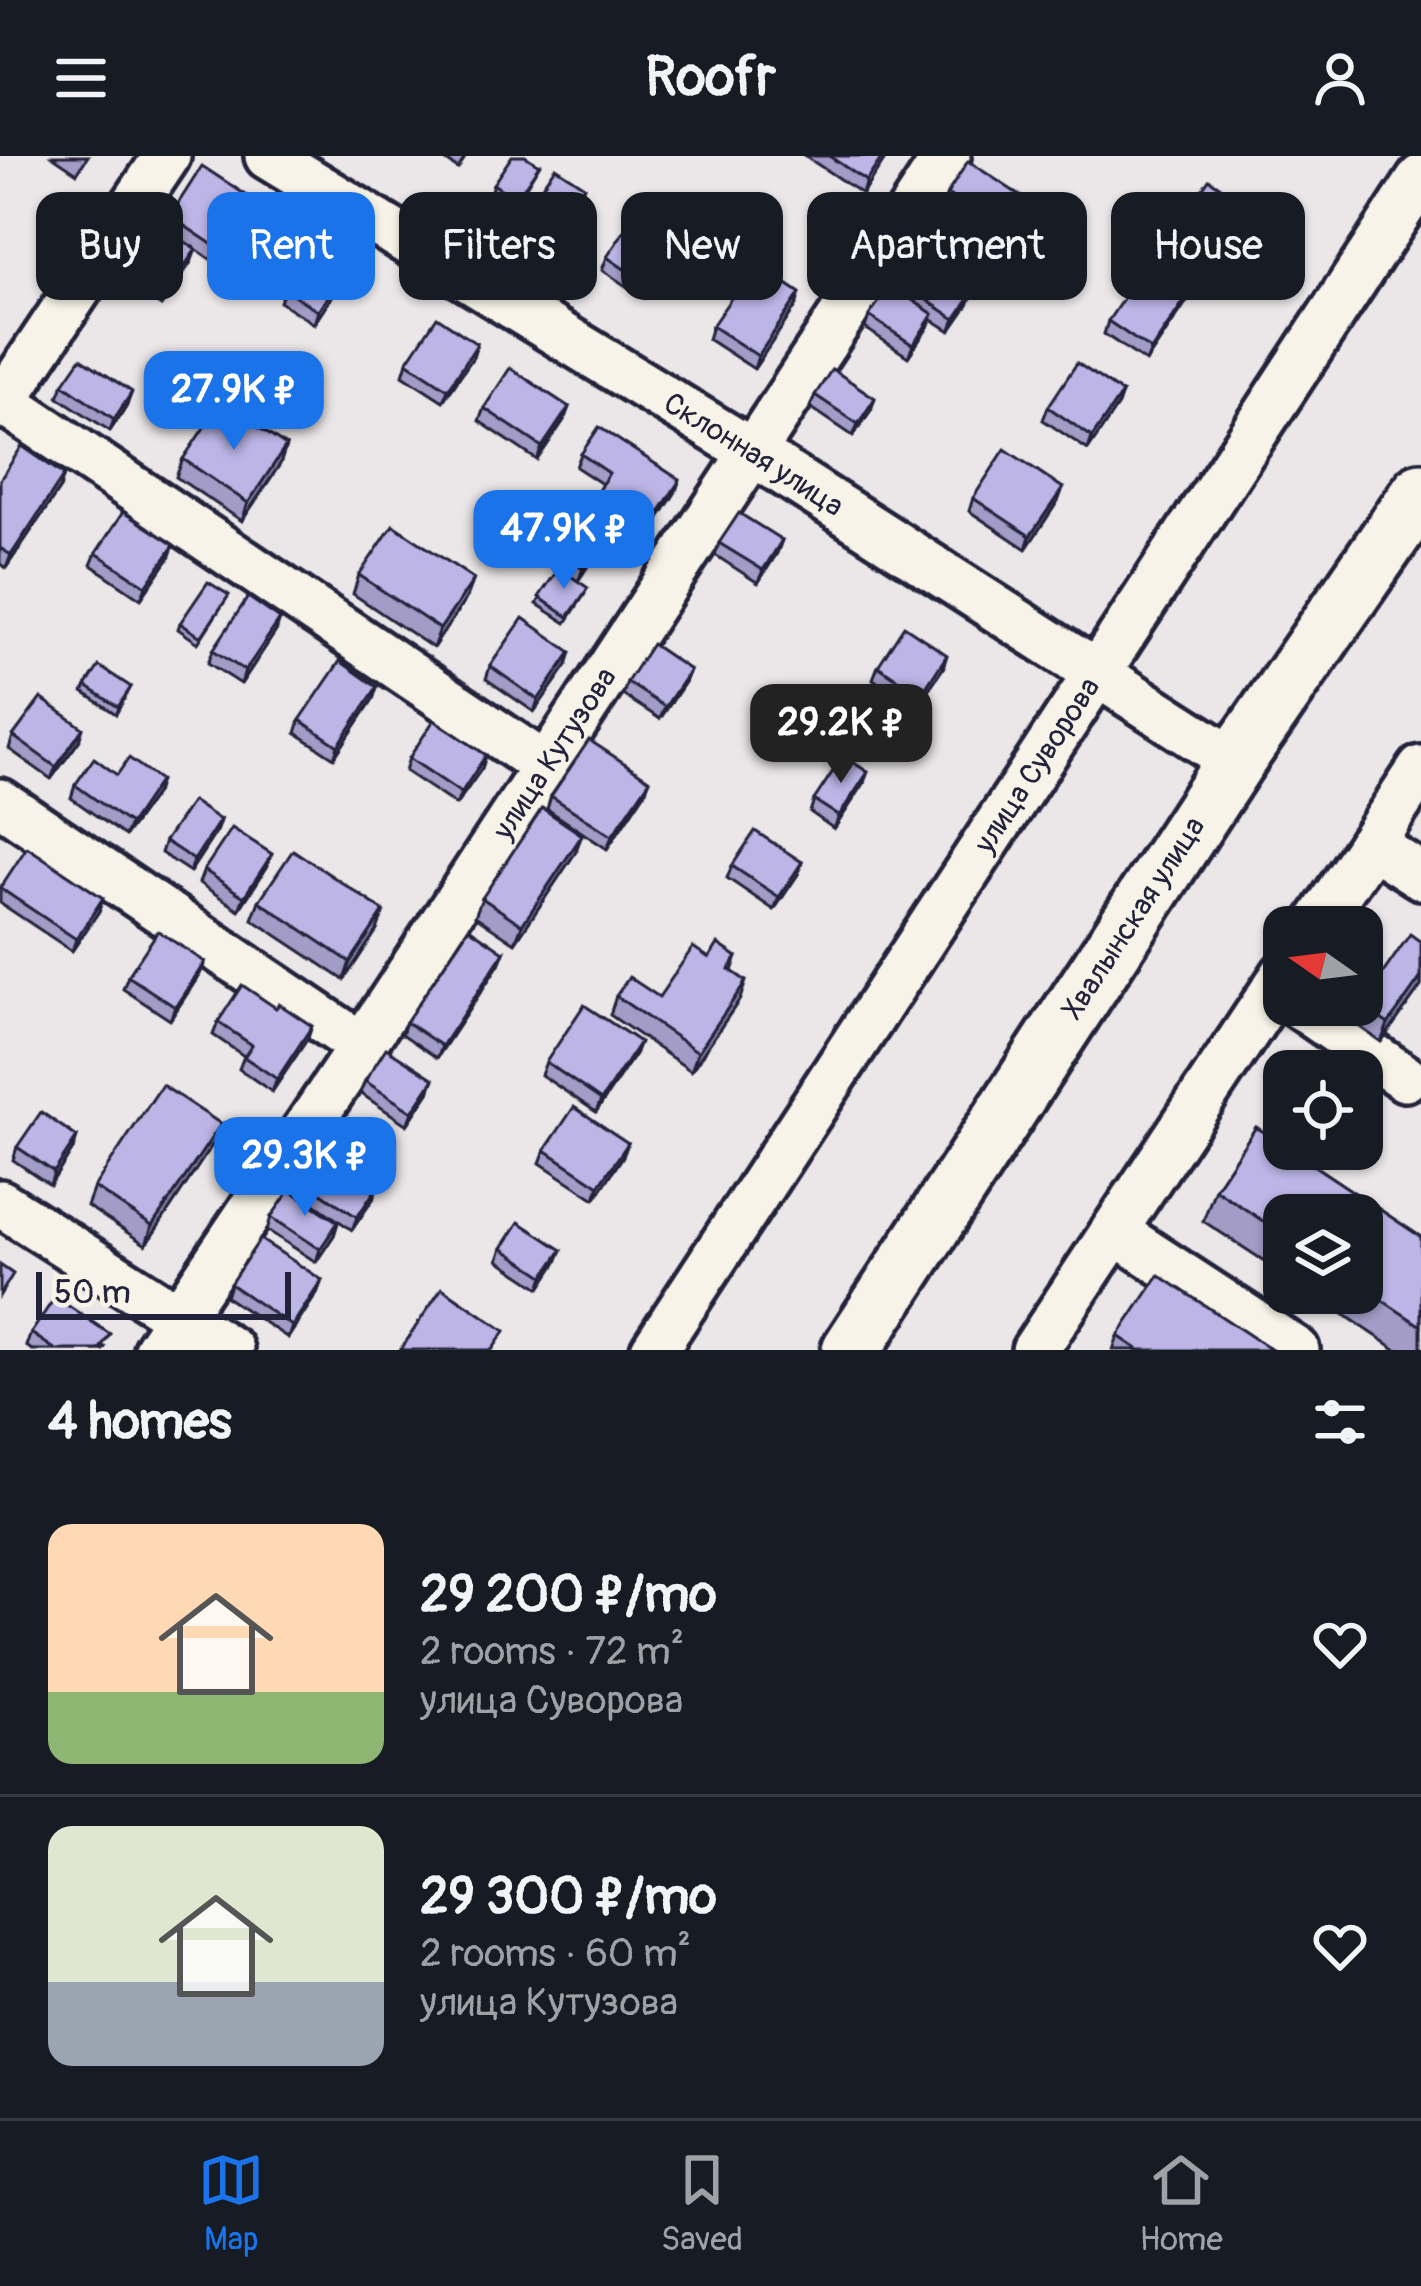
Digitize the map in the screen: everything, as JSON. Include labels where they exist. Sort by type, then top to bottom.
[{"type":"main road","name":"Хвалынская улица","points":[[851,1350],[1234,762],[1421,492]]},
{"type":"street","points":[[166,156],[1,402],[544,765]]},
{"type":"street","name":"Склонная улица","points":[[268,156],[752,452],[1234,762]]},
{"type":"street","name":"улица Кутузова","points":[[168,1333],[946,157]]},
{"type":"street","name":"улица Суворова","points":[[654,1350],[1421,178]]},
{"type":"street","points":[[1330,906],[1421,769]]},
{"type":"street","points":[[0,802],[362,1046]]},
{"type":"street","points":[[1371,844],[1421,876]]},
{"type":"street","points":[[1035,1350],[1263,1023]]},
{"type":"street","points":[[1334,1026],[1405,1078]]},
{"type":"street","points":[[0,1203],[168,1333],[230,1350]]},
{"type":"street","points":[[1114,1231],[1296,1350]]},
{"type":"building","points":[[512,156],[525,156],[539,165],[521,192],[505,192],[493,184]]},
{"type":"building","points":[[829,156],[883,156],[866,181]]},
{"type":"building","points":[[968,161],[1015,192],[948,192]]},
{"type":"building","points":[[202,166],[241,192],[207,192],[207,241],[183,225],[183,196]]},
{"type":"building","points":[[555,167],[584,186],[580,192],[538,192]]},
{"type":"building","points":[[1209,179],[1228,192],[1200,192]]},
{"type":"building","points":[[621,236],[621,267],[607,257]]},
{"type":"building","points":[[183,240],[196,249],[183,268]]},
{"type":"building","points":[[783,282],[800,293],[758,356],[712,326],[730,300],[783,300]]},
{"type":"building","points":[[302,300],[325,300],[318,311]]},
{"type":"building","points":[[880,300],[912,300],[933,314],[913,345],[869,316]]},
{"type":"building","points":[[927,300],[968,300],[955,319]]},
{"type":"building","points":[[1122,300],[1185,300],[1151,350],[1108,321]]},
{"type":"building","points":[[437,317],[477,344],[448,389],[407,362]]},
{"type":"building","points":[[81,358],[132,392],[114,419],[63,384]]},
{"type":"building","points":[[1077,363],[1122,393],[1092,437],[1048,407]]},
{"type":"building","points":[[510,368],[569,407],[542,447],[484,408]]},
{"type":"building","points":[[832,369],[875,398],[858,424],[815,395]]},
{"type":"building","points":[[221,402],[286,446],[248,503],[183,459]]},
{"type":"building","points":[[599,427],[680,480],[650,526],[597,492],[609,473],[581,454]]},
{"type":"building","points":[[22,446],[64,475],[11,555],[0,548],[0,480]]},
{"type":"building","points":[[1005,449],[1063,488],[1030,536],[973,498]]},
{"type":"building","points":[[543,504],[600,543],[583,569],[526,531]]},
{"type":"building","points":[[123,512],[174,545],[146,586],[96,553]]},
{"type":"building","points":[[739,513],[782,540],[763,570],[719,543]]},
{"type":"building","points":[[393,525],[474,579],[440,629],[359,575]]},
{"type":"building","points":[[559,568],[588,588],[568,617],[539,597]]},
{"type":"building","points":[[208,582],[229,595],[201,637],[180,623]]},
{"type":"building","points":[[248,597],[280,619],[245,671],[213,650]]},
{"type":"building","points":[[523,618],[571,652],[538,700],[490,666]]},
{"type":"building","points":[[904,626],[947,655],[921,695],[878,666]]},
{"type":"building","points":[[652,644],[690,670],[665,707],[627,682]]},
{"type":"building","points":[[340,661],[377,687],[338,746],[300,720]]},
{"type":"building","points":[[99,666],[131,687],[118,707],[86,686]]},
{"type":"building","points":[[41,698],[83,728],[56,767],[13,736]]},
{"type":"building","points":[[434,720],[486,755],[461,793],[409,758]]},
{"type":"building","points":[[589,740],[650,780],[612,836],[551,796]]},
{"type":"building","points":[[843,756],[868,772],[839,816],[814,800]]},
{"type":"building","points":[[94,758],[117,775],[129,758],[160,780],[130,824],[75,785]]},
{"type":"building","points":[[192,801],[220,820],[194,860],[165,841]]},
{"type":"building","points":[[542,808],[582,835],[522,925],[482,898]]},
{"type":"building","points":[[232,828],[272,854],[244,897],[204,870]]},
{"type":"building","points":[[755,831],[802,862],[779,897],[732,866]]},
{"type":"building","points":[[27,847],[103,898],[76,939],[0,888]]},
{"type":"building","points":[[293,850],[384,911],[350,962],[259,901]]},
{"type":"building","points":[[469,928],[504,952],[442,1046],[406,1022]]},
{"type":"building","points":[[158,931],[205,962],[175,1007],[128,976]]},
{"type":"building","points":[[1410,934],[1421,942],[1421,977],[1388,1024],[1383,1020],[1383,973]]},
{"type":"building","points":[[718,944],[737,957],[729,969],[746,981],[698,1052],[616,996],[629,977],[659,997],[693,947],[709,958]]},
{"type":"building","points":[[242,985],[312,1026],[277,1079],[244,1057],[252,1045],[218,1022]]},
{"type":"building","points":[[584,1005],[640,1042],[601,1100],[546,1062]]},
{"type":"building","points":[[386,1048],[434,1079],[412,1112],[365,1081]]},
{"type":"building","points":[[162,1085],[221,1124],[152,1226],[94,1187]]},
{"type":"building","points":[[574,1107],[628,1143],[599,1186],[545,1150]]},
{"type":"building","points":[[41,1112],[77,1137],[54,1172],[17,1147]]},
{"type":"building","points":[[1256,1127],[1263,1132],[1263,1170],[1320,1170],[1356,1194],[1263,1194],[1263,1221],[1215,1189]]},
{"type":"building","points":[[322,1149],[378,1186],[357,1217],[302,1180]]},
{"type":"building","points":[[290,1190],[338,1222],[320,1249],[271,1217]]},
{"type":"building","points":[[1383,1212],[1421,1237],[1421,1326],[1383,1301]]},
{"type":"building","points":[[519,1222],[562,1250],[544,1276],[502,1248]]},
{"type":"building","points":[[260,1239],[322,1280],[292,1326],[230,1284]]},
{"type":"building","points":[[0,1265],[13,1274],[0,1295]]},
{"type":"building","points":[[1159,1275],[1272,1350],[1139,1350],[1118,1336]]},
{"type":"building","points":[[442,1288],[505,1331],[492,1350],[400,1350]]},
{"type":"building","points":[[55,1297],[110,1334],[99,1350],[56,1350],[31,1333]]}]
